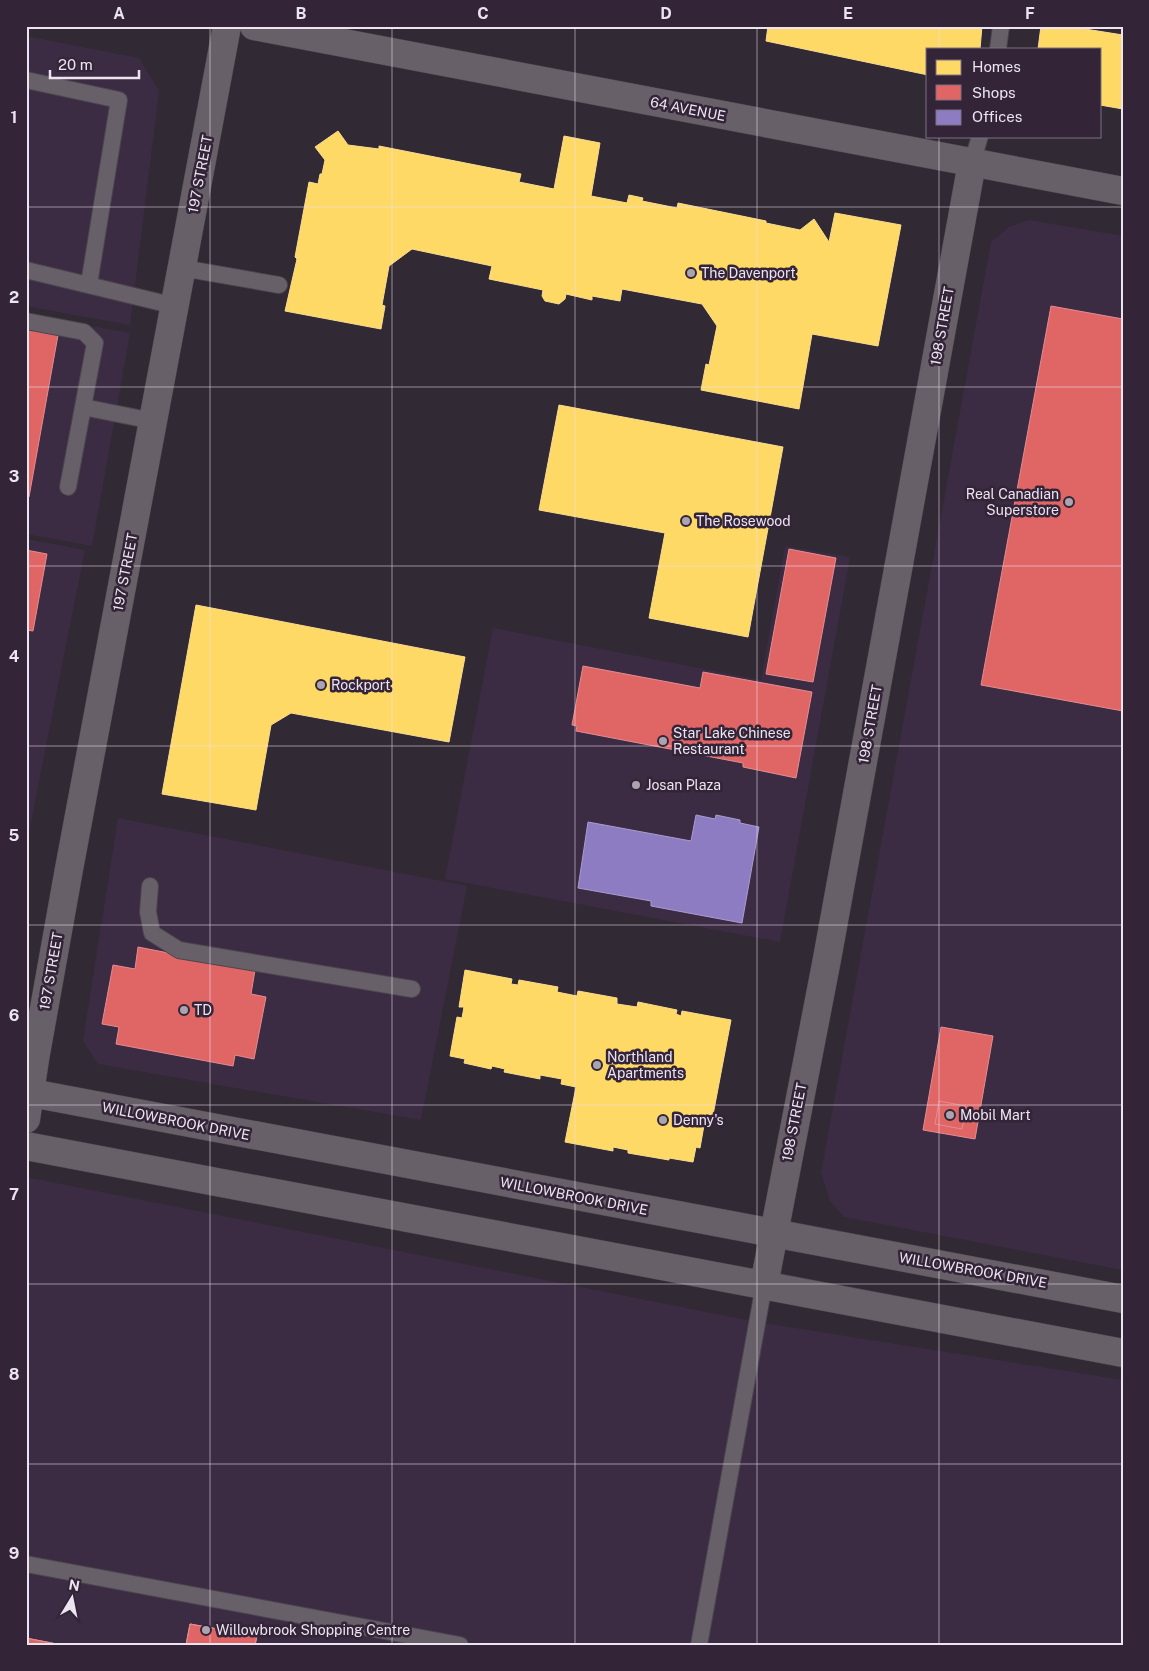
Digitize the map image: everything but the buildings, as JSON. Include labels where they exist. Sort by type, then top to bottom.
[{"type":"main road","name":"197 STREET","points":[[27,1102],[227,26]]},
{"type":"main road","name":"64 AVENUE","points":[[254,26],[1123,191]]},
{"type":"main road","name":"198 STREET","points":[[764,1285],[827,959],[972,163]]},
{"type":"main road","name":"WILLOWBROOK DRIVE","points":[[27,1102],[773,1234],[1123,1299]]},
{"type":"main road","points":[[26,1146],[1123,1353]]},
{"type":"lane","points":[[998,48],[1001,26]]},
{"type":"lane","points":[[32,81],[120,100],[89,284]]},
{"type":"lane","points":[[972,163],[979,138]]},
{"type":"lane","points":[[182,268],[279,285]]},
{"type":"lane","points":[[26,270],[175,306]]},
{"type":"lane","points":[[26,321],[84,332],[95,343],[68,487]]},
{"type":"lane","points":[[83,407],[154,421]]},
{"type":"lane","points":[[150,886],[148,912],[152,933],[179,950],[412,989]]},
{"type":"lane","points":[[699,1645],[764,1285]]},
{"type":"lane","points":[[26,1564],[460,1645]]},
{"type":"shaded area","points":[[26,36],[139,58],[159,91],[130,325],[26,306]]},
{"type":"shaded area","points":[[1029,220],[1123,236],[1123,1270],[844,1217],[830,1201],[821,1173],[991,242],[1009,227]]},
{"type":"shaded area","points":[[26,314],[130,333],[92,546],[26,534]]},
{"type":"shaded area","points":[[26,539],[85,550],[26,847]]},
{"type":"shaded area","name":"Josan Plaza","points":[[785,546],[850,557],[780,942],[445,879],[493,628],[761,680]]},
{"type":"shaded area","points":[[118,818],[467,886],[421,1120],[98,1064],[83,1041]]},
{"type":"shaded area","points":[[26,1177],[757,1322],[1123,1380],[1123,1645],[26,1645]]},
{"type":"place","name":"The Davenport","points":[[691,273]]},
{"type":"place","name":"Real Canadian Superstore","points":[[1069,502]]},
{"type":"place","name":"The Rosewood","points":[[686,521]]},
{"type":"place","name":"Rockport","points":[[321,685]]},
{"type":"place","name":"Star Lake Chinese Restaurant","points":[[663,741]]},
{"type":"place","name":"Josan Plaza","points":[[636,785]]},
{"type":"place","name":"TD","points":[[184,1010]]},
{"type":"place","name":"Northland Apartments","points":[[597,1065]]},
{"type":"place","name":"Mobil Mart","points":[[950,1115]]},
{"type":"place","name":"Denny's","points":[[663,1120]]},
{"type":"place","name":"Willowbrook Shopping Centre","points":[[206,1630]]}]
